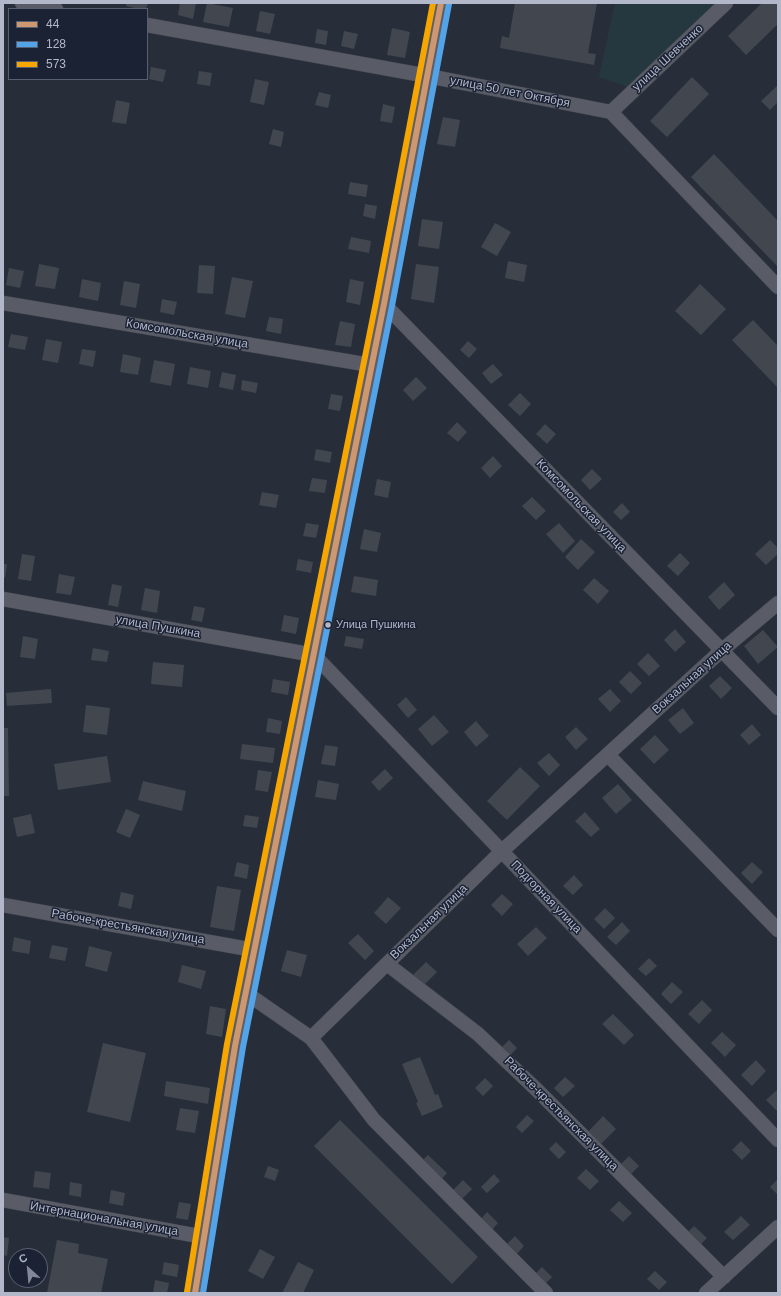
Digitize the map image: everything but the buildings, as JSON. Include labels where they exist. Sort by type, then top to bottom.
[{"type":"main road","points":[[195,1293],[234,1046],[314,655],[370,365],[384,304],[441,3]]},
{"type":"street","points":[[22,3],[50,8]]},
{"type":"street","name":"улица Шевченко","points":[[611,112],[726,3]]},
{"type":"street","name":"улица 50 лет Октября","points":[[148,25],[428,76],[611,112]]},
{"type":"street","points":[[611,112],[778,287]]},
{"type":"street","name":"Комсомольская улица","points":[[3,303],[370,365]]},
{"type":"street","name":"Комсомольская улица","points":[[384,304],[778,708]]},
{"type":"street","name":"улица Пушкина","points":[[3,599],[314,655]]},
{"type":"street","name":"Вокзальная улица","points":[[311,1038],[502,851],[721,651],[778,603]]},
{"type":"street","name":"Подгорная улица","points":[[314,655],[778,1140]]},
{"type":"street","points":[[608,755],[778,930]]},
{"type":"street","name":"Рабоче-крестьянская улица","points":[[3,904],[254,950]]},
{"type":"street","name":"Рабоче-крестьянская улица","points":[[387,964],[483,1039],[542,1094],[724,1277]]},
{"type":"street","points":[[246,992],[311,1038],[374,1120],[546,1293]]},
{"type":"street","name":"Интернациональная улица","points":[[3,1200],[204,1237]]},
{"type":"street","points":[[706,1293],[778,1227]]},
{"type":"shaded area","points":[[615,3],[721,3],[628,87],[599,77]]},
{"type":"transit line","name":"573","points":[[187,1292],[227,1044],[376,302],[433,3]]},
{"type":"transit line","name":"44","points":[[195,1293],[235,1046],[384,304],[441,3]]},
{"type":"transit line","name":"128","points":[[203,1293],[243,1047],[392,306],[449,4]]},
{"type":"place","name":"Улица Пушкина","points":[[328,625]]}]
